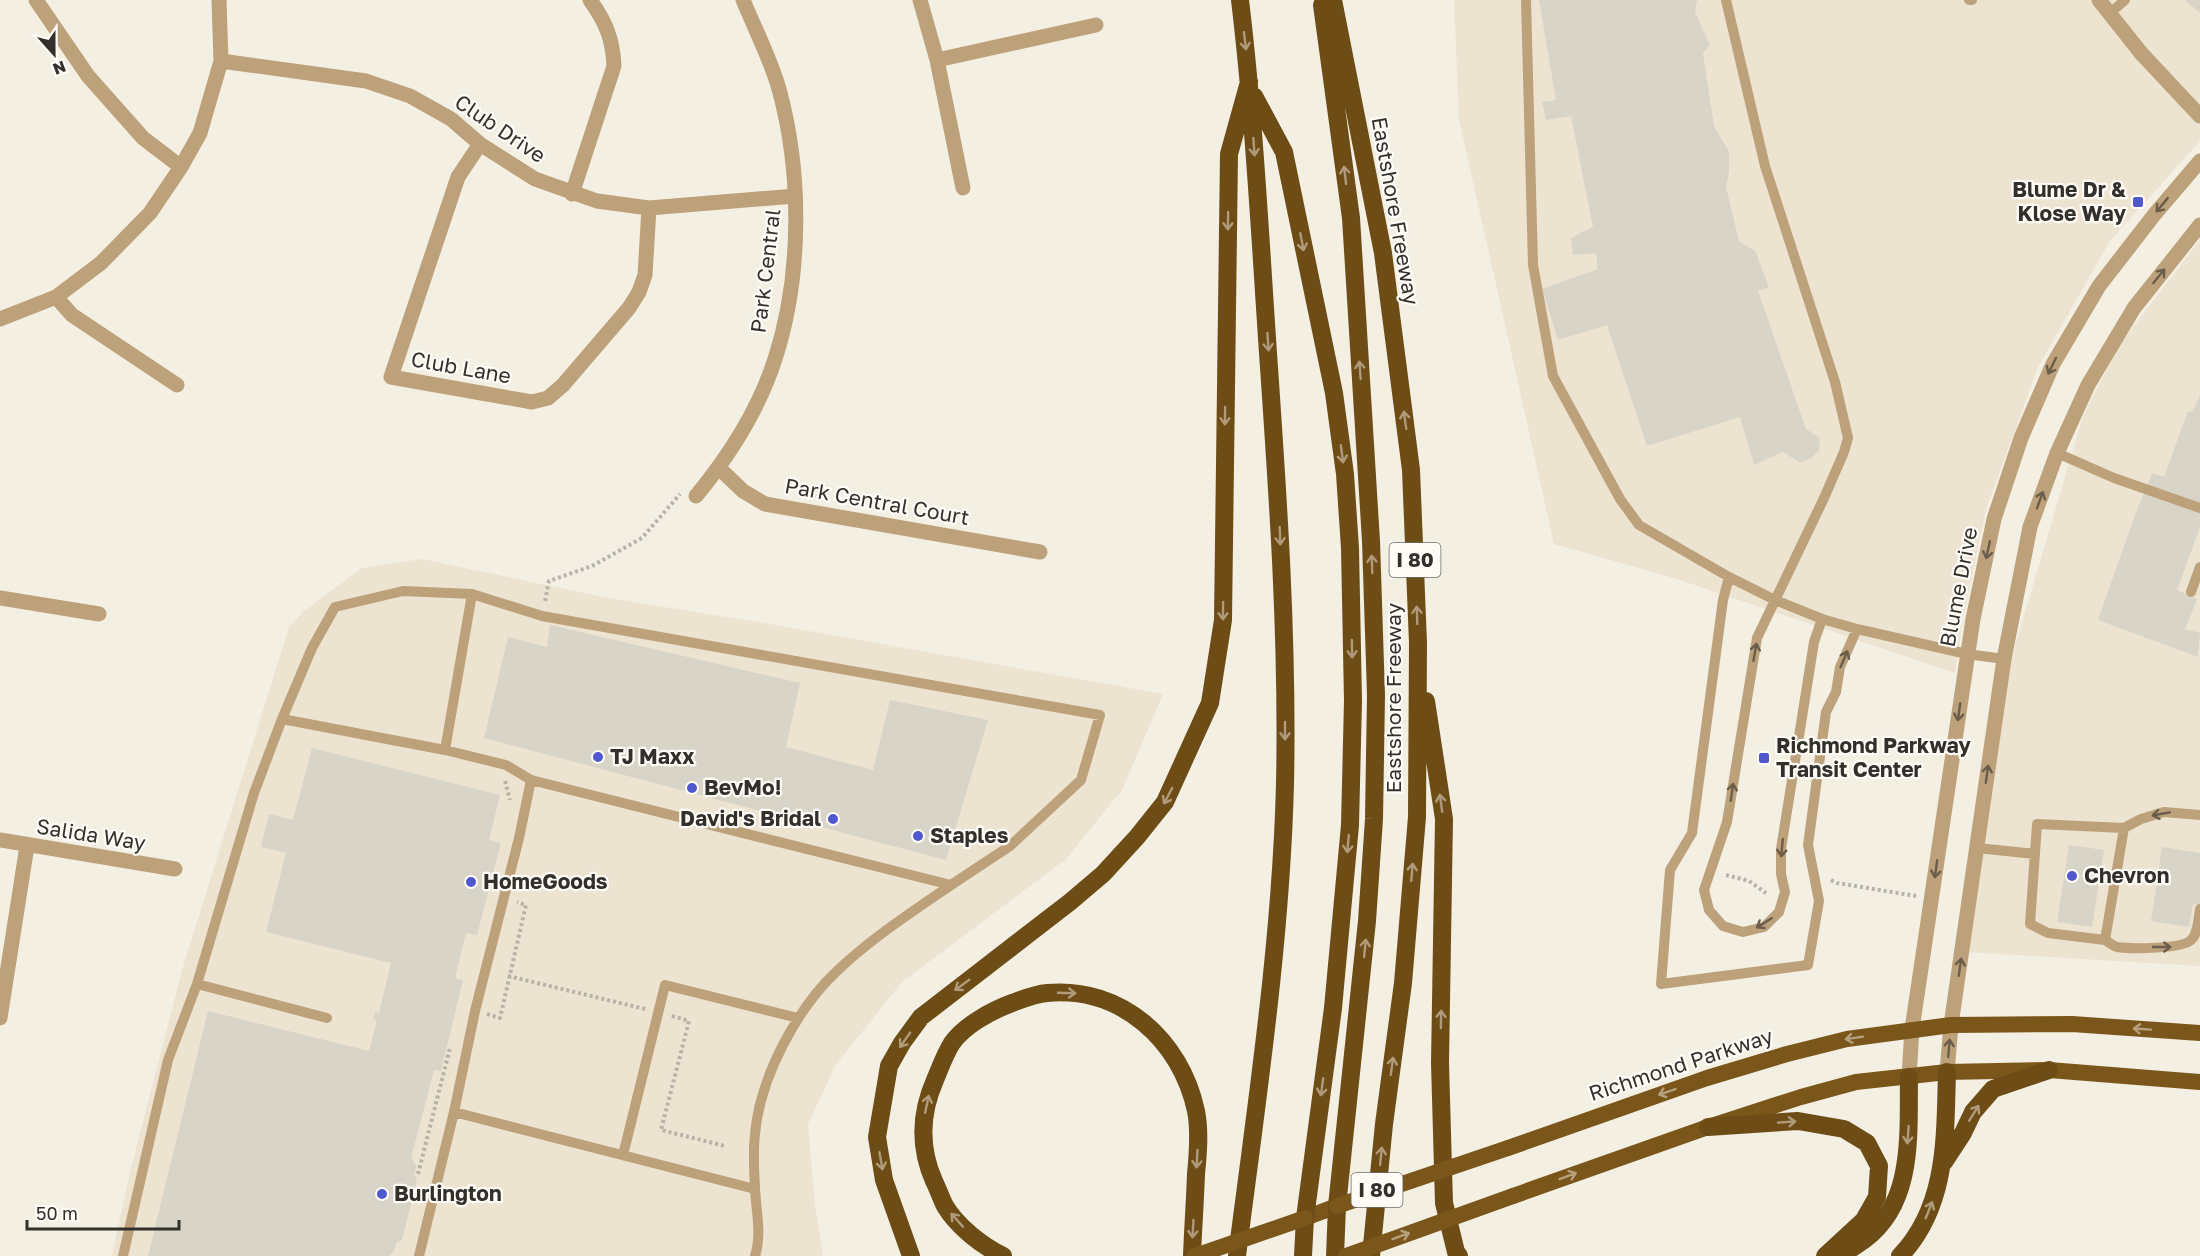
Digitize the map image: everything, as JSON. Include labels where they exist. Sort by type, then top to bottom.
[{"type":"highway","points":[[1237,1256],[1264,1058],[1276,942],[1285,785],[1285,643],[1280,524],[1250,85],[1240,0]]},
{"type":"highway","points":[[1321,0],[1350,218],[1371,553],[1376,695],[1374,819],[1367,921],[1337,1206],[1335,1256]]},
{"type":"highway","name":"Eastshore Freeway","points":[[1333,0],[1383,253],[1411,470],[1418,643],[1417,817],[1403,983],[1384,1124],[1371,1256]]},
{"type":"highway","points":[[1250,85],[1284,152],[1334,393],[1345,474],[1350,548],[1353,701],[1350,825],[1333,1008],[1305,1218],[1303,1256]]},
{"type":"highway","points":[[911,1256],[884,1180],[877,1137],[889,1066],[921,1017],[1070,902],[1103,874],[1137,837],[1165,802],[1210,703],[1224,620],[1229,154],[1250,85]]},
{"type":"highway","points":[[1418,643],[1444,819],[1440,1064],[1444,1203],[1459,1256]]},
{"type":"highway","points":[[1003,1256],[969,1233],[946,1207],[929,1169],[921,1131],[928,1095],[953,1042],[972,1025],[998,1009],[1019,1001],[1044,993],[1069,992],[1093,996],[1137,1017],[1156,1033],[1175,1060],[1186,1081],[1196,1112],[1198,1151],[1194,1256]]},
{"type":"highway","name":"Richmond Parkway","points":[[1194,1256],[1707,1078],[1847,1039],[1952,1025],[2072,1024],[2200,1033]]},
{"type":"highway","points":[[1943,1163],[1963,1133],[1973,1112],[1992,1089],[2049,1070]]},
{"type":"highway","points":[[1346,1256],[1708,1127],[1856,1082],[1947,1072],[2049,1070],[2200,1082]]},
{"type":"highway","points":[[1900,1256],[1920,1232],[1939,1184],[1943,1163],[1947,1072]]},
{"type":"highway","points":[[1836,1256],[1846,1253],[1875,1232],[1894,1206],[1905,1173],[1909,1077]]},
{"type":"highway","points":[[1708,1127],[1798,1121],[1844,1129],[1867,1143],[1879,1166],[1877,1197],[1864,1220],[1825,1256]]},
{"type":"street","points":[[36,0],[88,76],[143,138],[181,166]]},
{"type":"street","points":[[0,319],[56,297],[101,263],[150,213],[200,133],[221,61],[219,0]]},
{"type":"street","points":[[572,194],[614,66],[613,45],[590,0]]},
{"type":"street","name":"Park Central","points":[[696,496],[719,468],[755,408],[775,359],[787,308],[794,250],[795,196],[790,144],[778,88],[743,0]]},
{"type":"street","points":[[920,0],[937,60],[963,188]]},
{"type":"street","points":[[2099,0],[2200,116]]},
{"type":"street","points":[[937,60],[1096,25]]},
{"type":"street","name":"Club Drive","points":[[221,61],[366,81],[410,96],[451,119],[480,144],[535,179],[597,201],[649,208],[795,196]]},
{"type":"street","name":"Club Lane","points":[[480,144],[458,177],[391,377],[532,402],[548,398],[563,385],[614,326],[639,292],[645,276],[649,208]]},
{"type":"street","name":"Blume Drive","points":[[1909,1077],[1912,1029],[1967,654],[1994,519],[2021,438],[2053,364],[2099,286],[2154,215],[2200,161]]},
{"type":"street","points":[[1947,1072],[2004,659],[2030,527],[2057,453],[2088,385],[2134,308],[2200,225]]},
{"type":"street","points":[[56,297],[72,315],[177,385]]},
{"type":"street","name":"Park Central Court","points":[[719,468],[742,491],[765,504],[1040,552]]},
{"type":"street","points":[[0,598],[99,614]]},
{"type":"street","name":"Salida Way","points":[[0,840],[175,869]]},
{"type":"street","points":[[0,1018],[27,846]]},
{"type":"lane","points":[[1526,0],[1533,265],[1554,376],[1620,499],[1639,525],[1729,577],[1775,600],[1822,619],[1857,629],[1967,654],[2004,659]]},
{"type":"lane","points":[[1726,0],[1765,166],[1835,382],[1848,438],[1830,483],[1757,638],[1727,822],[1704,890],[1708,910],[1723,926],[1743,932],[1764,927],[1779,912],[1785,892],[1781,874],[1781,849],[1814,642],[1822,619]]},
{"type":"lane","points":[[2109,14],[2125,0]]},
{"type":"lane","points":[[2057,453],[2114,478],[2200,508]]},
{"type":"lane","points":[[2191,591],[2200,567]]},
{"type":"lane","points":[[1729,577],[1721,611],[1692,833],[1670,870],[1661,984],[1808,965],[1819,901],[1808,845],[1826,712],[1836,692],[1840,667],[1857,629]]},
{"type":"lane","points":[[123,1256],[168,1060],[197,984],[254,793],[282,719],[312,648],[335,607],[403,591],[472,594],[542,616],[1100,715],[1081,780],[1010,846],[905,917],[838,970],[798,1018],[776,1058],[763,1096],[755,1133],[755,1189],[759,1218],[755,1256]]},
{"type":"lane","points":[[445,750],[472,594]]},
{"type":"lane","points":[[282,719],[445,750],[506,765],[531,780],[951,885]]},
{"type":"lane","points":[[419,1256],[454,1112],[470,1030],[519,838],[531,780]]},
{"type":"lane","points":[[2200,815],[2164,812],[2141,819],[2124,828],[2037,824],[2030,924],[2048,933],[2105,940],[2116,947],[2170,947],[2183,945],[2192,940],[2197,930],[2200,909]]},
{"type":"lane","points":[[2105,940],[2124,828]]},
{"type":"lane","points":[[1977,848],[2035,854]]},
{"type":"lane","points":[[197,984],[327,1018]]},
{"type":"lane","points":[[623,1155],[665,985],[798,1018]]},
{"type":"lane","points":[[454,1112],[755,1189]]},
{"type":"path","points":[[542,616],[549,581],[592,567],[642,538],[685,488],[696,496]]},
{"type":"path","points":[[1726,875],[1749,881],[1766,893]]},
{"type":"path","points":[[1831,880],[1837,883],[1932,899]]},
{"type":"shaded area","points":[[1454,0],[2200,0],[2200,141],[2110,241],[2038,367],[1986,509],[1963,619],[1955,673],[1677,579],[1554,544],[1459,119]]},
{"type":"shaded area","points":[[2200,240],[2200,966],[1965,952],[2011,660],[2083,416],[2120,344]]},
{"type":"shaded area","points":[[422,559],[608,598],[764,623],[1163,694],[1122,790],[1066,859],[902,982],[836,1064],[808,1124],[815,1206],[823,1256],[112,1256],[130,1172],[183,967],[289,627],[303,612],[362,568]]},
{"type":"building","points":[[1539,0],[1697,0],[1695,12],[1710,45],[1703,53],[1714,126],[1729,152],[1726,187],[1739,241],[1755,251],[1769,287],[1758,291],[1806,429],[1820,438],[1819,451],[1810,459],[1800,463],[1783,452],[1754,465],[1740,417],[1647,446],[1607,325],[1558,340],[1542,289],[1598,269],[1596,253],[1573,255],[1571,238],[1593,227],[1571,116],[1546,120],[1542,102],[1556,100]]},
{"type":"building","points":[[2185,0],[2200,0],[2200,13]]},
{"type":"building","points":[[2200,395],[2200,527],[2177,590],[2197,599],[2185,629],[2200,633],[2198,657],[2098,620],[2152,473],[2164,477],[2188,411],[2192,412]]},
{"type":"building","points":[[550,625],[800,683],[786,747],[873,770],[890,700],[988,720],[946,860],[484,738],[508,637],[547,647]]},
{"type":"building","points":[[312,748],[500,795],[489,840],[501,843],[477,935],[466,933],[455,978],[463,980],[441,1071],[434,1070],[411,1158],[416,1166],[414,1175],[417,1180],[402,1240],[396,1243],[394,1252],[388,1256],[148,1256],[208,1011],[369,1051],[377,1020],[373,1019],[375,1012],[379,1013],[391,963],[266,932],[286,853],[261,847],[269,814],[293,820]]},
{"type":"building","points":[[2069,845],[2104,850],[2092,927],[2057,922]]},
{"type":"building","points":[[2162,847],[2200,853],[2200,905],[2193,904],[2189,927],[2151,921]]},
{"type":"place","name":"Blume Dr & Klose Way","points":[[2138,202]]},
{"type":"place","name":"TJ Maxx","points":[[598,757]]},
{"type":"place","name":"Richmond Parkway Transit Center","points":[[1764,758]]},
{"type":"place","name":"BevMo!","points":[[692,788]]},
{"type":"place","name":"David's Bridal","points":[[833,819]]},
{"type":"place","name":"Staples","points":[[918,836]]},
{"type":"place","name":"Chevron","points":[[2072,876]]},
{"type":"place","name":"HomeGoods","points":[[471,882]]},
{"type":"place","name":"Burlington","points":[[382,1194]]}]
